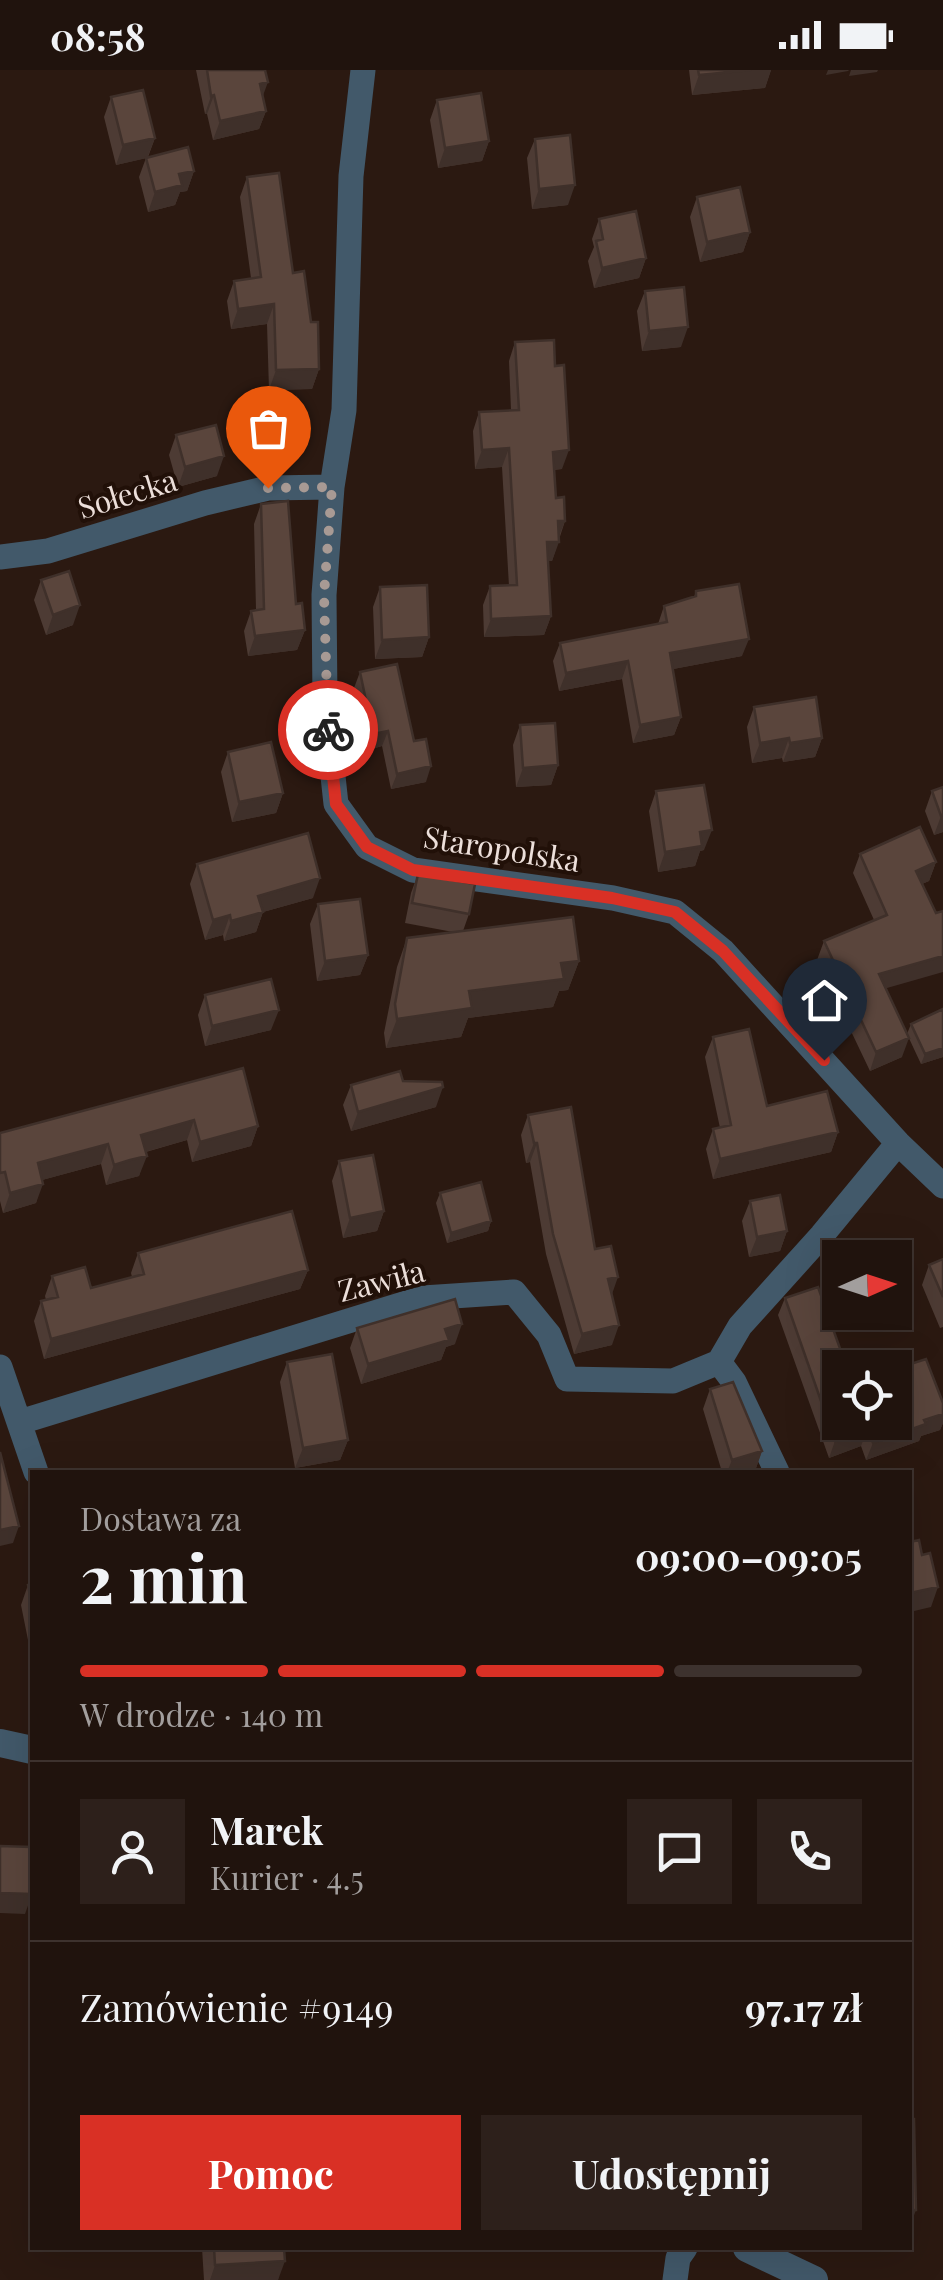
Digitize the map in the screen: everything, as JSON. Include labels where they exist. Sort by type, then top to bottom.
[{"type":"street","name":"Staropolska","points":[[363,70],[351,176],[344,410],[332,487],[324,595],[325,702],[336,804],[367,847],[413,870],[612,898],[675,912],[723,951],[898,1143],[943,1186]]},
{"type":"street","name":"Sołecka","points":[[0,557],[48,551],[268,488],[332,487]]},
{"type":"street","points":[[776,1470],[734,1382],[719,1362],[740,1326],[898,1143]]},
{"type":"street","name":"Zawiła","points":[[20,1422],[423,1298],[514,1292],[549,1335],[567,1378],[673,1381],[719,1362]]},
{"type":"street","points":[[0,1367],[35,1470]]},
{"type":"street","points":[[0,1743],[30,1750]]},
{"type":"street","points":[[675,2280],[678,2258],[684,2250]]},
{"type":"street","points":[[751,2250],[814,2280]]},
{"type":"building","points":[[207,70],[265,70],[268,82],[260,84],[266,111],[220,121]]},
{"type":"building","points":[[698,70],[751,70],[699,75]]},
{"type":"building","points":[[143,90],[155,138],[123,145],[111,97]]},
{"type":"building","points":[[481,93],[489,141],[445,148],[437,100]]},
{"type":"building","points":[[570,135],[575,185],[539,189],[535,139]]},
{"type":"building","points":[[188,147],[194,171],[179,174],[182,185],[155,192],[146,158]]},
{"type":"building","points":[[279,173],[293,273],[304,271],[311,322],[318,322],[319,369],[276,370],[274,304],[238,309],[234,281],[261,277],[247,177]]},
{"type":"building","points":[[740,187],[750,232],[707,242],[697,197]]},
{"type":"building","points":[[636,211],[646,258],[602,268],[596,241],[603,239],[599,219]]},
{"type":"building","points":[[684,287],[688,327],[649,331],[645,291]]},
{"type":"building","points":[[554,340],[555,366],[564,365],[569,450],[553,452],[556,498],[564,497],[565,521],[558,521],[559,542],[547,542],[551,616],[491,619],[490,586],[517,585],[509,448],[482,450],[479,412],[519,410],[515,342]]},
{"type":"building","points":[[296,397],[298,443],[258,444],[256,398]]},
{"type":"building","points":[[216,425],[224,456],[185,467],[176,435]]},
{"type":"building","points":[[288,501],[296,604],[302,603],[305,630],[255,636],[251,611],[264,609],[261,504]]},
{"type":"building","points":[[69,571],[80,605],[53,615],[41,580]]},
{"type":"building","points":[[739,584],[749,639],[670,653],[681,717],[640,725],[628,661],[566,673],[560,643],[667,622],[664,606],[696,596],[696,591]]},
{"type":"building","points":[[427,585],[429,637],[382,640],[380,587]]},
{"type":"building","points":[[397,664],[414,741],[426,739],[431,766],[397,774],[388,731],[373,734],[360,672]]},
{"type":"building","points":[[816,697],[822,738],[760,743],[754,707]]},
{"type":"building","points":[[555,723],[558,765],[523,768],[520,725]]},
{"type":"building","points":[[271,742],[283,793],[239,802],[228,752]]},
{"type":"building","points":[[704,785],[712,830],[700,832],[702,846],[665,852],[656,791]]},
{"type":"building","points":[[943,787],[943,815],[941,816],[932,791]]},
{"type":"building","points":[[920,827],[936,862],[916,871],[936,913],[943,911],[943,956],[879,974],[909,1038],[876,1052],[824,941],[887,915],[860,854]]},
{"type":"building","points":[[308,833],[320,878],[258,896],[263,912],[231,921],[230,915],[213,920],[197,864]]},
{"type":"building","points":[[418,874],[475,884],[469,914],[412,903]]},
{"type":"building","points":[[360,899],[368,955],[325,961],[318,904]]},
{"type":"building","points":[[573,917],[579,961],[561,963],[564,979],[469,991],[472,1008],[397,1019],[395,1004],[407,938]]},
{"type":"building","points":[[271,979],[279,1010],[212,1026],[205,995]]},
{"type":"building","points":[[943,1009],[943,1048],[925,1054],[911,1024]]},
{"type":"building","points":[[749,1029],[767,1106],[827,1091],[838,1132],[720,1159],[713,1129],[731,1125],[713,1037]]},
{"type":"building","points":[[243,1068],[258,1126],[200,1142],[194,1120],[141,1135],[147,1156],[114,1165],[108,1144],[38,1163],[43,1184],[10,1193],[5,1172],[0,1173],[0,1133]]},
{"type":"building","points":[[400,1071],[403,1081],[442,1082],[443,1087],[358,1112],[351,1085]]},
{"type":"building","points":[[571,1107],[595,1249],[611,1246],[618,1277],[608,1279],[619,1325],[582,1334],[553,1234],[537,1143],[528,1115]]},
{"type":"building","points":[[373,1155],[384,1211],[350,1218],[339,1161]]},
{"type":"building","points":[[481,1182],[491,1221],[451,1233],[440,1193]]},
{"type":"building","points":[[780,1195],[787,1231],[757,1237],[750,1201]]},
{"type":"building","points":[[292,1211],[308,1270],[51,1339],[41,1301],[58,1297],[52,1276],[85,1267],[91,1288],[144,1274],[138,1253]]},
{"type":"building","points":[[943,1259],[943,1297],[929,1265]]},
{"type":"building","points":[[818,1287],[822,1330],[833,1330],[841,1350],[822,1350],[822,1404],[785,1298]]},
{"type":"building","points":[[455,1299],[462,1324],[445,1329],[449,1340],[368,1364],[357,1328]]},
{"type":"building","points":[[332,1354],[348,1440],[303,1448],[287,1362]]},
{"type":"building","points":[[926,1359],[943,1403],[943,1414],[924,1420],[926,1424],[912,1429],[912,1364]]},
{"type":"building","points":[[733,1382],[762,1451],[732,1460],[710,1389]]},
{"type":"building","points":[[0,1452],[19,1526],[0,1530]]},
{"type":"building","points":[[919,1540],[922,1555],[930,1553],[938,1587],[912,1593],[912,1542]]},
{"type":"building","points":[[0,1846],[30,1847],[30,1894],[0,1893]]},
{"type":"building","points":[[912,2119],[914,2119],[916,2210],[912,2210]]},
{"type":"building","points":[[214,2250],[284,2250],[285,2261],[215,2265]]},
{"type":"way so far","points":[[268,488],[332,487],[324,595],[328,730]]},
{"type":"route","points":[[328,730],[336,804],[367,847],[413,870],[612,898],[675,912],[723,951],[824,1060]]}]
